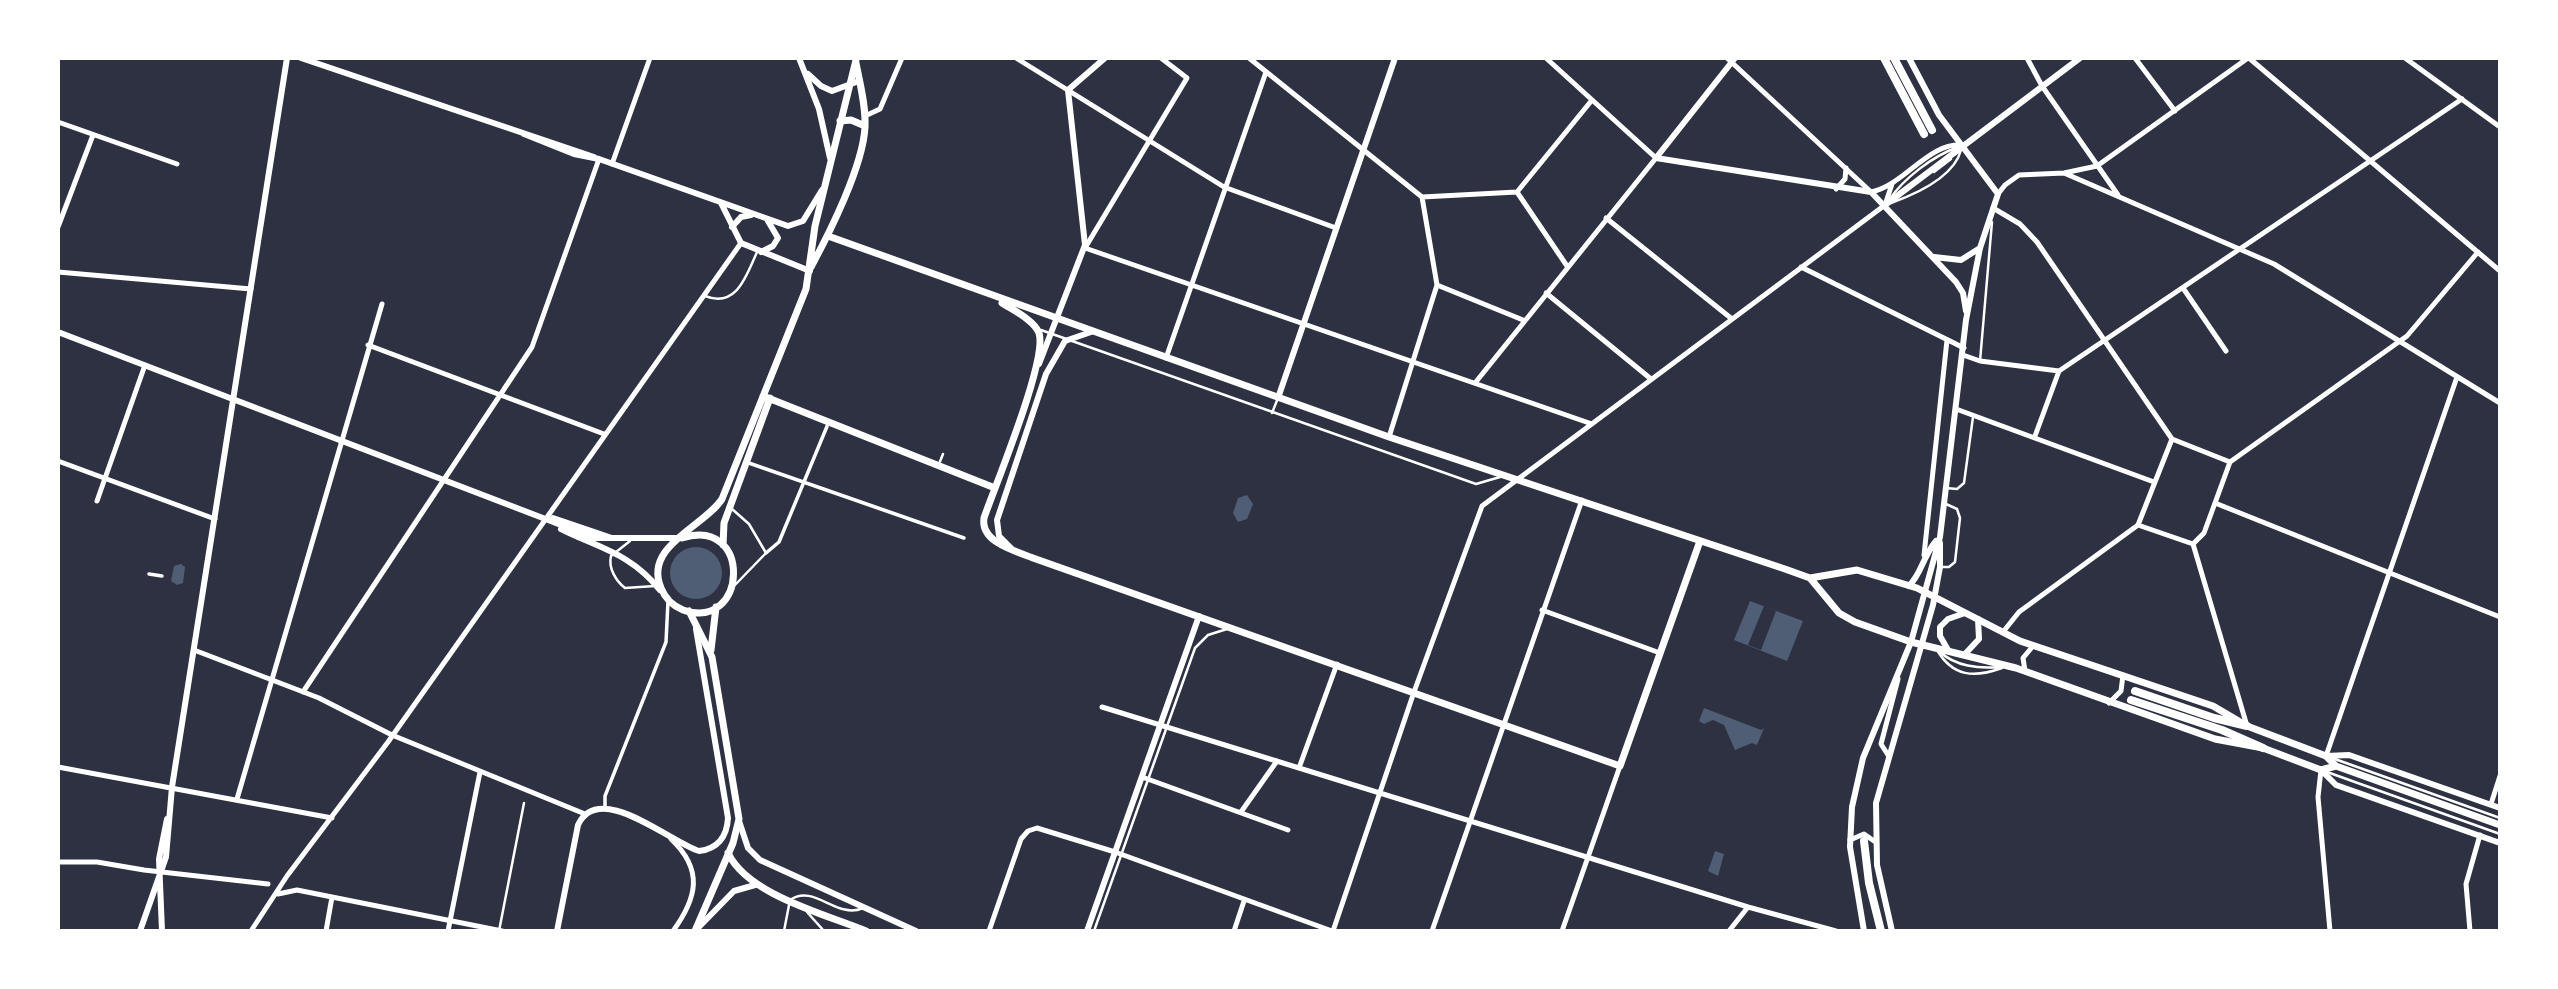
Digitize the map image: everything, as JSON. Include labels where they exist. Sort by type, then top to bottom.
[{"type":"main road","points":[[1884,58],[1928,132],[1894,58]]},
{"type":"main road","points":[[712,657],[691,615],[666,596],[659,581],[658,566],[666,549],[712,513],[731,489],[746,462],[811,270],[828,236],[859,156],[865,116],[856,59]]},
{"type":"main road","points":[[811,270],[812,242],[823,188],[856,59]]},
{"type":"main road","points":[[840,121],[851,120],[865,126]]},
{"type":"main road","points":[[828,236],[996,299],[1389,437],[1810,578],[1857,570],[1924,591],[2020,641],[2213,706],[2247,726]]},
{"type":"main road","points":[[996,299],[1035,327],[1040,338],[1035,372],[983,523],[988,536],[1018,552],[1620,766],[1700,541]]},
{"type":"main road","points":[[767,397],[995,488]]},
{"type":"main road","points":[[691,615],[716,607],[733,587],[733,562],[723,545],[723,527],[731,489],[767,397]]},
{"type":"main road","points":[[682,538],[703,535],[723,545]]},
{"type":"main road","points":[[1810,578],[1841,615],[1888,634],[1922,645],[2008,665],[2215,739],[2263,748]]},
{"type":"main road","points":[[695,931],[728,853],[739,819],[712,657],[716,607]]},
{"type":"main road","points":[[2336,766],[2321,770],[2133,696],[2247,726],[2326,756],[2336,766],[2500,825]]},
{"type":"main road","points":[[1864,841],[1869,883],[1881,931]]},
{"type":"main road","points":[[728,853],[737,869],[755,885],[866,931]]},
{"type":"street","points":[[140,931],[169,840],[168,816],[172,787],[287,58]]},
{"type":"street","points":[[301,58],[524,134],[552,140],[612,164],[792,226],[803,221],[823,188]]},
{"type":"street","points":[[612,164],[650,58]]},
{"type":"street","points":[[799,58],[822,119],[830,158]]},
{"type":"street","points":[[865,116],[880,109],[902,58]]},
{"type":"street","points":[[1016,58],[1224,187],[1336,228]]},
{"type":"street","points":[[1068,90],[1105,58]]},
{"type":"street","points":[[1035,372],[1085,248],[1187,78],[1161,58]]},
{"type":"street","points":[[1248,58],[1422,197],[1437,285],[1389,437]]},
{"type":"street","points":[[1278,398],[1395,58]]},
{"type":"street","points":[[1546,58],[1656,158],[1836,189],[1871,192],[1892,184],[1945,146],[1963,145]]},
{"type":"street","points":[[1909,58],[1939,115],[1998,194]]},
{"type":"street","points":[[2026,58],[2042,86],[2121,199]]},
{"type":"street","points":[[989,931],[1021,839],[1028,831],[1042,828],[1333,931],[1414,692],[1478,516],[1488,500],[2080,58]]},
{"type":"street","points":[[2135,58],[2175,111]]},
{"type":"street","points":[[1892,931],[1883,897],[1874,841],[1876,803],[1935,596],[1940,567],[1945,488],[1966,320],[1980,248],[1998,194],[2005,185],[2019,175],[2064,173],[2097,166],[2248,58],[2500,271]]},
{"type":"street","points":[[2405,58],[2500,127]]},
{"type":"street","points":[[1475,383],[1656,158],[1731,59],[1885,205],[1934,257],[1961,289],[1966,320]]},
{"type":"street","points":[[804,70],[828,91],[859,81]]},
{"type":"street","points":[[1166,358],[1266,72]]},
{"type":"street","points":[[1068,90],[1086,229],[1085,248]]},
{"type":"street","points":[[2035,436],[2059,371],[2462,99]]},
{"type":"street","points":[[1422,197],[1517,191],[1592,100]]},
{"type":"street","points":[[58,122],[177,164]]},
{"type":"street","points":[[58,227],[93,135]]},
{"type":"street","points":[[303,692],[535,343],[599,159]]},
{"type":"street","points":[[1836,189],[1845,179],[1846,168]]},
{"type":"street","points":[[2064,173],[2274,264],[2500,402]]},
{"type":"street","points":[[1885,205],[1892,184]]},
{"type":"street","points":[[1517,191],[1567,266]]},
{"type":"street","points":[[719,202],[728,213],[741,243],[811,270]]},
{"type":"street","points":[[1993,208],[2032,235],[2172,439],[2230,462]]},
{"type":"street","points":[[732,227],[744,216],[763,217],[778,233],[778,238],[774,246],[760,251]]},
{"type":"street","points":[[1606,218],[1732,319]]},
{"type":"street","points":[[251,931],[278,894],[287,876],[393,735],[741,243]]},
{"type":"street","points":[[1085,248],[1592,424]]},
{"type":"street","points":[[1934,257],[1961,260],[1980,248]]},
{"type":"street","points":[[2193,544],[2204,533],[2230,462],[2400,341],[2478,253]]},
{"type":"street","points":[[1801,267],[1947,340],[1980,361],[2059,371]]},
{"type":"street","points":[[58,272],[251,289]]},
{"type":"street","points":[[1437,285],[1523,320]]},
{"type":"street","points":[[2183,288],[2226,351]]},
{"type":"street","points":[[1546,293],[1651,379]]},
{"type":"street","points":[[237,799],[272,681],[307,547],[382,304]]},
{"type":"street","points":[[58,332],[545,517],[596,538],[637,565],[666,596],[666,642],[606,796],[605,807]]},
{"type":"street","points":[[1018,552],[1000,538],[997,520],[1046,374],[1065,341],[1091,332]]},
{"type":"street","points":[[1909,586],[1918,575],[1924,555],[1947,340]]},
{"type":"street","points":[[368,345],[604,434]]},
{"type":"street","points":[[97,501],[145,365]]},
{"type":"street","points":[[2458,377],[2326,756],[2349,755],[2500,808]]},
{"type":"street","points":[[1956,409],[2154,482]]},
{"type":"street","points":[[766,553],[779,542],[829,422]]},
{"type":"street","points":[[2003,632],[2019,612],[2138,525],[2172,439]]},
{"type":"street","points":[[58,461],[223,521]]},
{"type":"street","points":[[746,462],[964,538]]},
{"type":"street","points":[[1432,931],[1581,500]]},
{"type":"street","points":[[2215,503],[2500,617]]},
{"type":"street","points":[[2138,525],[2193,544]]},
{"type":"street","points":[[1924,555],[1940,537]]},
{"type":"street","points":[[1864,931],[1849,840],[1863,758],[1911,642],[1940,537]]},
{"type":"street","points":[[596,538],[682,538]]},
{"type":"street","points":[[2193,544],[2247,726]]},
{"type":"street","points":[[149,574],[162,576]]},
{"type":"street","points":[[1542,610],[1660,653]]},
{"type":"street","points":[[1948,650],[1940,636],[1940,626],[1948,619],[1965,613]]},
{"type":"street","points":[[557,931],[578,825],[585,814],[605,807],[616,809],[695,849],[710,849],[723,839],[728,818],[691,615]]},
{"type":"street","points":[[1087,931],[1163,727],[1199,617]]},
{"type":"street","points":[[1965,654],[1979,639],[1978,619]]},
{"type":"street","points":[[2025,671],[2023,658],[2033,646]]},
{"type":"street","points":[[194,650],[303,692],[393,735],[585,814]]},
{"type":"street","points":[[1299,768],[1337,664]]},
{"type":"street","points":[[2109,703],[2121,691],[2123,675]]},
{"type":"street","points":[[1888,755],[1882,750],[1881,744],[1898,676]]},
{"type":"street","points":[[1102,707],[1748,907],[1836,931]]},
{"type":"street","points":[[1241,812],[1277,761]]},
{"type":"street","points":[[1562,931],[1620,766]]},
{"type":"street","points":[[58,767],[332,818]]},
{"type":"street","points":[[2321,770],[2336,785],[2500,843]]},
{"type":"street","points":[[2321,770],[2318,792],[2330,931]]},
{"type":"street","points":[[448,931],[480,772]]},
{"type":"street","points":[[2491,804],[2500,776]]},
{"type":"street","points":[[1144,778],[1288,830]]},
{"type":"street","points":[[739,819],[748,848],[760,860],[916,931]]},
{"type":"street","points":[[1849,840],[1861,834],[1874,841]]},
{"type":"street","points":[[667,835],[688,862],[694,887],[690,909],[673,931]]},
{"type":"street","points":[[2470,931],[2466,884],[2480,835]]},
{"type":"street","points":[[58,862],[125,865],[160,872],[268,884]]},
{"type":"street","points":[[160,872],[162,931]]},
{"type":"street","points":[[695,931],[734,891],[755,885]]},
{"type":"street","points":[[278,894],[296,890],[500,931]]},
{"type":"street","points":[[326,931],[332,897]]},
{"type":"street","points":[[1234,931],[1244,901]]},
{"type":"street","points":[[1729,931],[1748,907]]},
{"type":"lane","points":[[1885,205],[1909,197],[1949,171],[1957,162],[1963,145]]},
{"type":"lane","points":[[1980,361],[1993,208]]},
{"type":"lane","points":[[704,295],[710,298],[727,297],[738,291],[760,251]]},
{"type":"lane","points":[[1035,327],[1065,341],[1476,484],[1503,476]]},
{"type":"lane","points":[[1272,413],[1278,398]]},
{"type":"lane","points":[[1945,488],[1957,489],[1964,483],[1973,414]]},
{"type":"lane","points":[[939,466],[943,454]]},
{"type":"lane","points":[[1940,567],[1949,567],[1955,562],[1960,518],[1957,509],[1944,503]]},
{"type":"lane","points":[[729,507],[749,524],[766,553],[733,587]]},
{"type":"lane","points":[[632,539],[615,551],[610,564],[623,587],[657,586]]},
{"type":"lane","points":[[1163,727],[1197,644],[1211,633],[1232,628]]},
{"type":"lane","points":[[1935,647],[1949,667],[1962,674],[1989,673],[2008,665]]},
{"type":"lane","points":[[1935,647],[1953,662],[1987,668],[2008,665]]},
{"type":"lane","points":[[2326,756],[2500,818]]},
{"type":"lane","points":[[2321,770],[2500,834]]},
{"type":"lane","points":[[500,931],[524,803]]},
{"type":"lane","points":[[1094,931],[1118,853]]},
{"type":"lane","points":[[784,931],[790,900],[806,895],[845,911],[863,908]]},
{"type":"lane","points":[[804,906],[815,924],[824,931]]},
{"type":"water","points":[[1247,495],[1253,504],[1247,519],[1238,522],[1233,513],[1238,498]]},
{"type":"water","points":[[696,547],[706,549],[714,555],[720,563],[720,583],[714,591],[706,597],[696,599],[686,597],[678,591],[672,583],[670,573],[672,563],[678,555],[686,549]]},
{"type":"water","points":[[181,564],[185,567],[183,583],[177,585],[171,581],[174,566]]},
{"type":"water","points":[[1750,601],[1803,621],[1787,661],[1734,640]]},
{"type":"water","points":[[1704,708],[1761,730],[1764,728],[1757,745],[1752,743],[1735,750],[1724,725],[1713,720],[1704,724],[1699,721]]},
{"type":"water","points":[[1715,851],[1724,854],[1718,876],[1708,871]]},
{"type":"pier","points":[[1764,606],[1776,611],[1761,650],[1748,645]]}]
